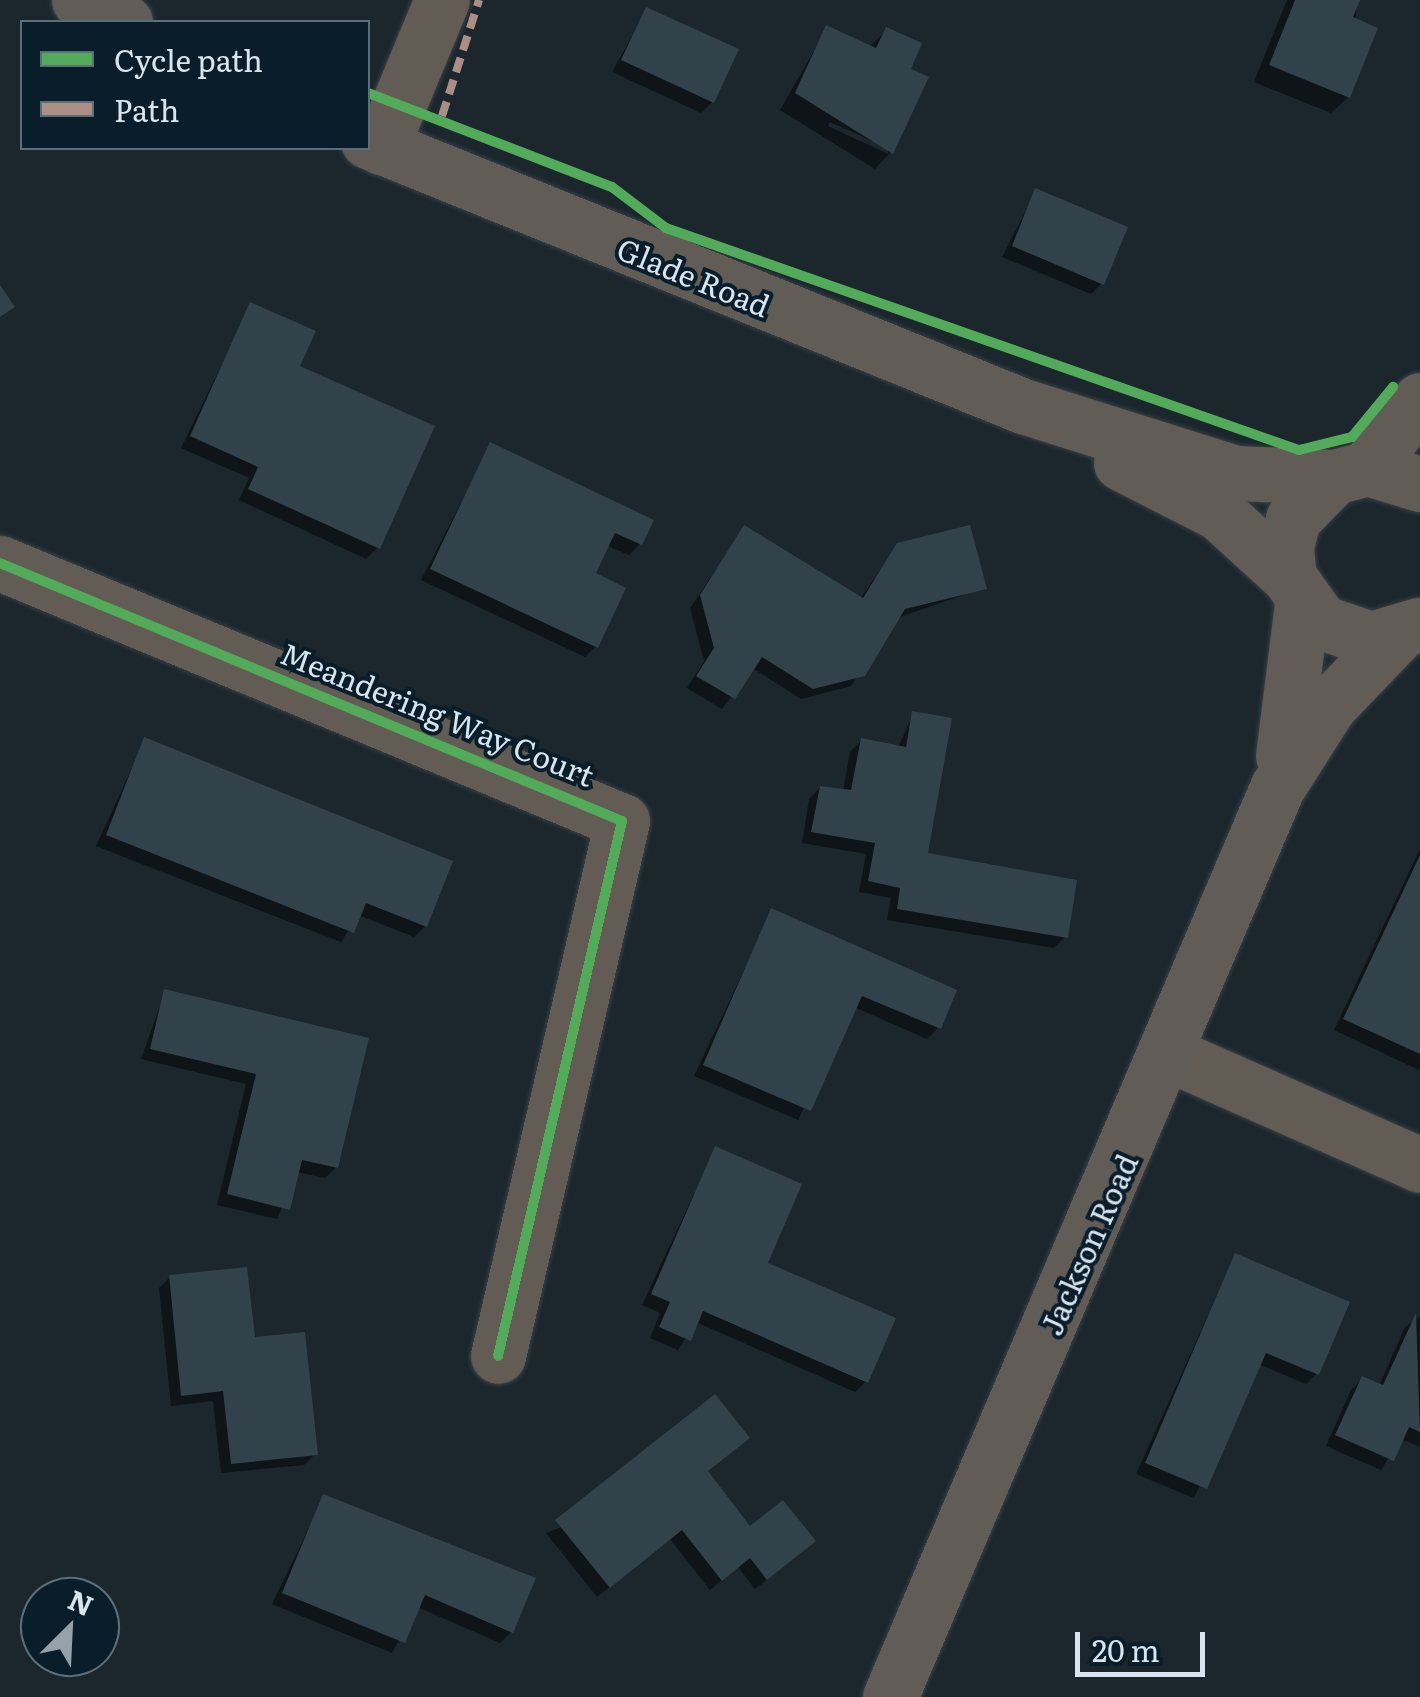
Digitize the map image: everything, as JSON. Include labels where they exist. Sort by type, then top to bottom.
[{"type":"main road","points":[[79,0],[121,20]]},
{"type":"main road","name":"Glade Road","points":[[374,144],[1024,406],[1236,473],[1350,473],[1420,484]]},
{"type":"main road","name":"Jackson Road","points":[[1277,788],[1296,590],[1293,519],[1350,473],[1420,400]]},
{"type":"main road","name":"Glade Road","points":[[1024,406],[1220,512],[1344,634],[1415,635]]},
{"type":"main road","points":[[1245,867],[1304,810],[1384,691],[1415,635]]},
{"type":"main road","name":"Jackson Road","points":[[890,1697],[1171,1055],[1277,788],[1329,706],[1415,635]]},
{"type":"street","points":[[374,144],[442,0]]},
{"type":"street","name":"Meandering Way Court","points":[[0,563],[622,820],[498,1356]]},
{"type":"street","points":[[1171,1055],[1420,1165]]},
{"type":"building","points":[[1295,0],[1360,0],[1353,17],[1378,28],[1350,98],[1269,65]]},
{"type":"building","points":[[646,7],[739,49],[714,103],[621,60]]},
{"type":"building","points":[[826,25],[876,48],[886,27],[922,43],[911,69],[929,77],[893,154],[795,93]]},
{"type":"building","points":[[1035,188],[1128,227],[1104,285],[1012,246]]},
{"type":"building","points":[[0,285],[15,307],[0,317]]},
{"type":"building","points":[[250,302],[316,331],[300,366],[435,426],[380,549],[248,489],[258,467],[190,436]]},
{"type":"building","points":[[490,442],[654,520],[642,545],[615,533],[596,573],[626,588],[598,648],[430,569]]},
{"type":"building","points":[[744,525],[863,598],[897,543],[970,525],[987,589],[905,609],[865,676],[813,689],[762,657],[735,699],[696,676],[714,648],[700,595]]},
{"type":"building","points":[[912,711],[952,718],[928,853],[1077,880],[1068,938],[897,909],[900,888],[868,881],[875,843],[811,832],[820,786],[851,790],[861,738],[906,747]]},
{"type":"building","points":[[144,737],[453,861],[427,927],[366,903],[354,933],[106,835]]},
{"type":"building","points":[[1420,855],[1420,1054],[1343,1019]]},
{"type":"building","points":[[771,908],[957,990],[941,1029],[862,996],[811,1111],[703,1065]]},
{"type":"building","points":[[164,989],[369,1038],[338,1168],[302,1160],[290,1210],[227,1194],[256,1074],[150,1049]]},
{"type":"building","points":[[715,1146],[802,1184],[768,1263],[896,1318],[868,1383],[703,1311],[691,1341],[659,1327],[670,1302],[651,1294]]},
{"type":"building","points":[[1235,1253],[1350,1302],[1319,1375],[1266,1353],[1207,1489],[1145,1463]]},
{"type":"building","points":[[247,1267],[255,1337],[305,1332],[318,1455],[231,1464],[223,1391],[181,1396],[169,1275]]},
{"type":"building","points":[[1416,1313],[1420,1432],[1409,1427],[1394,1461],[1335,1435],[1362,1376],[1383,1385]]},
{"type":"building","points":[[715,1394],[750,1438],[708,1471],[750,1526],[783,1500],[816,1541],[767,1580],[750,1558],[722,1581],[682,1530],[610,1588],[555,1520]]},
{"type":"building","points":[[323,1494],[536,1578],[513,1633],[425,1595],[405,1643],[282,1593]]},
{"type":"marked path","points":[[442,116],[479,0]]},
{"type":"cycle path","points":[[370,94],[612,187],[666,228],[1299,450],[1352,437],[1393,387]]},
{"type":"cycle path","points":[[0,563],[622,821],[498,1356]]}]
